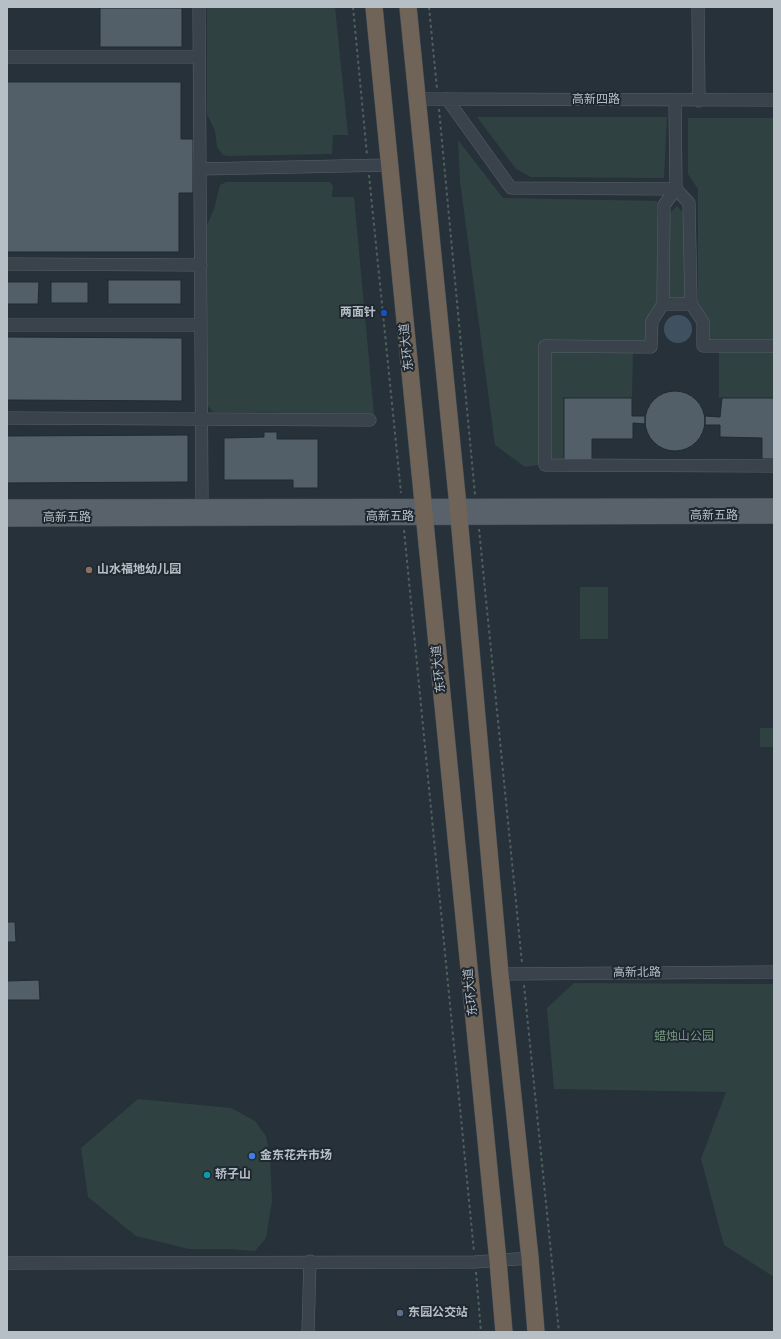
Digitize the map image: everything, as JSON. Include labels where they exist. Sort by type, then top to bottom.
[{"type":"highway","name":"东环大道","points":[[374,7],[504,1332]]},
{"type":"highway","points":[[408,7],[458,511],[500,974],[530,1258],[536,1332]]},
{"type":"main road","name":"高新五路","points":[[7,507],[202,506],[403,511]]},
{"type":"main road","name":"高新五路","points":[[7,518],[774,506]]},
{"type":"main road","name":"高新五路","points":[[477,511],[774,516]]},
{"type":"street","points":[[199,7],[202,506]]},
{"type":"street","points":[[698,7],[699,101]]},
{"type":"street","points":[[7,57],[199,57]]},
{"type":"street","name":"高新四路","points":[[417,99],[675,101],[774,100]]},
{"type":"street","points":[[442,99],[511,188],[676,189],[689,203],[691,304],[703,322],[703,346],[774,346]]},
{"type":"street","points":[[675,101],[676,189],[664,205],[662,304],[652,321],[651,347],[545,346],[545,465],[774,466]]},
{"type":"street","points":[[200,170],[368,167],[389,165]]},
{"type":"street","points":[[7,264],[200,264]]},
{"type":"street","points":[[662,304],[691,304]]},
{"type":"street","points":[[7,325],[201,325]]},
{"type":"street","points":[[7,418],[370,420]]},
{"type":"street","name":"高新北路","points":[[500,974],[774,972]]},
{"type":"street","points":[[7,1263],[475,1262],[530,1258]]},
{"type":"street","points":[[308,1332],[310,1262]]},
{"type":"path","points":[[353,7],[403,511],[481,1332]]},
{"type":"path","points":[[429,7],[442,99],[477,511],[559,1332]]},
{"type":"green space","points":[[207,7],[335,7],[348,135],[333,135],[332,154],[223,155],[217,147],[215,131],[207,114]]},
{"type":"green space","points":[[477,117],[667,117],[664,178],[531,177],[516,169]]},
{"type":"green space","points":[[688,118],[774,118],[774,398],[719,398],[719,346],[703,346],[698,306],[698,189],[688,174]]},
{"type":"green space","points":[[458,140],[503,198],[657,201],[658,306],[651,347],[633,347],[632,398],[564,398],[564,461],[525,467],[495,445],[460,181]]},
{"type":"green space","points":[[226,182],[330,182],[333,186],[332,197],[354,197],[374,414],[213,412],[208,406],[207,225],[214,209],[220,185]]},
{"type":"green space","points":[[677,206],[684,213],[691,304],[663,304],[668,215]]},
{"type":"green space","points":[[580,587],[608,587],[608,639],[580,639]]},
{"type":"green space","points":[[760,728],[774,728],[774,747],[760,747]]},
{"type":"green space","name":"蜡烛山公园","points":[[574,983],[774,984],[774,1277],[724,1245],[701,1159],[726,1092],[554,1089],[547,1008]]},
{"type":"green space","points":[[138,1099],[231,1108],[255,1121],[266,1136],[270,1158],[272,1201],[266,1238],[255,1251],[229,1249],[189,1249],[136,1236],[88,1197],[81,1148]]},
{"type":"water","points":[[678,315],[684,316],[688,319],[691,323],[691,335],[688,339],[684,342],[678,343],[672,342],[668,339],[665,335],[664,329],[665,323],[668,319],[672,316]]},
{"type":"building","points":[[100,8],[182,8],[182,47],[100,47]]},
{"type":"building","points":[[7,82],[181,82],[181,139],[193,139],[193,193],[179,193],[179,252],[7,252]]},
{"type":"building","points":[[108,280],[181,280],[181,304],[108,304]]},
{"type":"building","points":[[7,282],[39,282],[38,304],[7,304]]},
{"type":"building","points":[[51,282],[88,282],[88,303],[51,303]]},
{"type":"building","points":[[7,337],[182,338],[182,401],[7,400]]},
{"type":"building","points":[[669,391],[681,391],[692,396],[700,404],[705,415],[703,433],[692,446],[681,451],[669,451],[658,446],[650,438],[645,427],[645,415],[650,404],[658,396]]},
{"type":"building","points":[[564,398],[632,398],[632,416],[645,416],[645,424],[633,423],[633,439],[592,439],[592,461],[564,461]]},
{"type":"building","points":[[722,398],[774,398],[774,459],[762,459],[762,438],[720,437],[720,425],[705,425],[705,416],[720,417]]},
{"type":"building","points":[[264,432],[277,432],[277,439],[318,439],[318,488],[293,488],[293,480],[224,480],[224,438],[264,437]]},
{"type":"building","points":[[188,435],[188,482],[7,483],[7,436]]},
{"type":"building","points":[[7,922],[15,922],[16,942],[7,942]]},
{"type":"building","points":[[39,980],[40,1000],[7,1000],[7,981]]},
{"type":"place","name":"两面针","points":[[384,313]]},
{"type":"place","name":"山水福地幼儿园","points":[[89,570]]},
{"type":"place","name":"金东花卉市场","points":[[252,1156]]},
{"type":"place","name":"轿子山","points":[[207,1175]]},
{"type":"place","name":"东园公交站","points":[[400,1313]]}]
